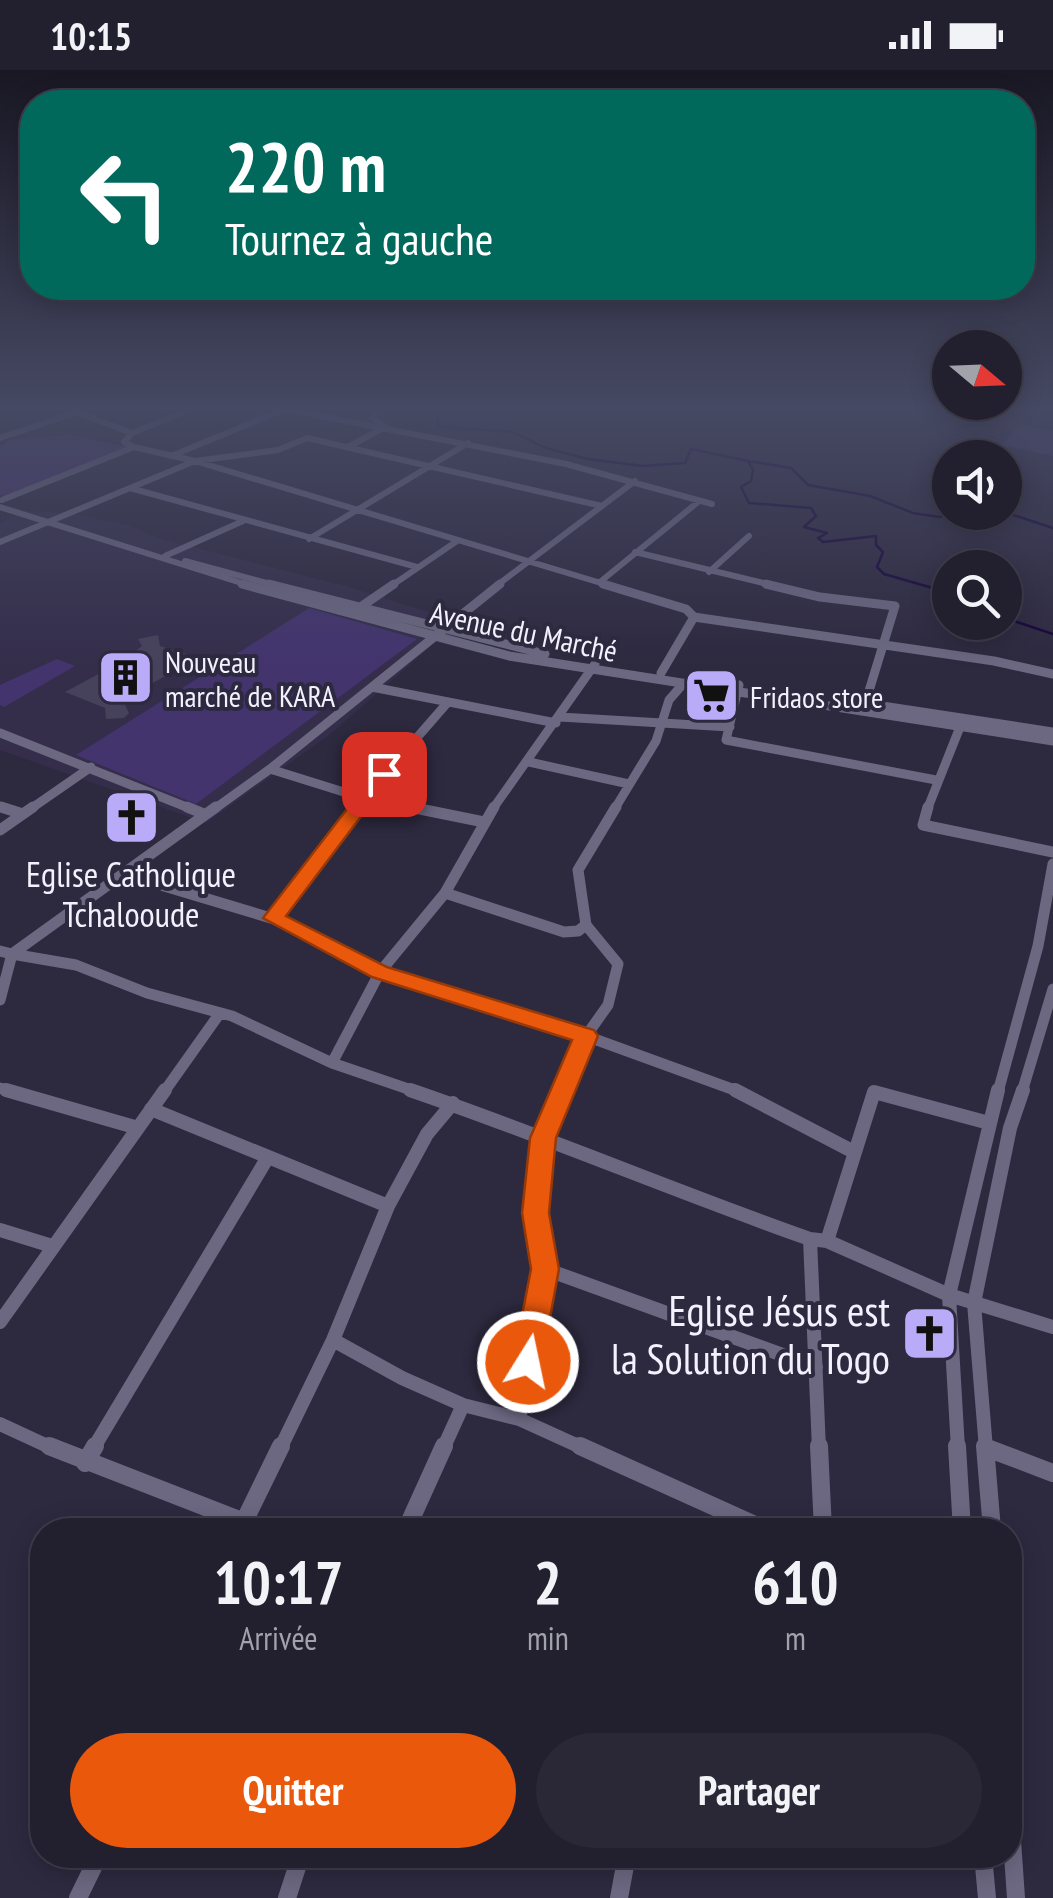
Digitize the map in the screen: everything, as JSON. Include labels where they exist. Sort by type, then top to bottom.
[{"type":"street","points":[[1,540],[117,493]]},
{"type":"street","points":[[148,493],[417,568]]},
{"type":"street","points":[[299,493],[686,608],[694,617],[1053,674]]},
{"type":"street","points":[[309,540],[386,493]]},
{"type":"street","points":[[544,493],[602,506]]},
{"type":"street","points":[[0,1000],[6,952],[270,770],[435,633],[620,493]]},
{"type":"street","points":[[671,493],[712,504]]},
{"type":"street","name":"Avenue du Marché","points":[[1,502],[165,556],[359,608],[509,656],[661,673],[1053,741]]},
{"type":"street","points":[[600,582],[698,502]]},
{"type":"street","name":"Avenue du Marché","points":[[49,520],[87,539],[198,572],[435,633]]},
{"type":"street","points":[[165,556],[243,521]]},
{"type":"street","points":[[87,539],[98,535]]},
{"type":"street","points":[[709,572],[749,536]]},
{"type":"street","points":[[359,608],[457,540]]},
{"type":"street","points":[[635,552],[820,596],[895,606],[864,704]]},
{"type":"street","points":[[198,572],[208,567]]},
{"type":"street","points":[[661,673],[694,617]]},
{"type":"street","points":[[332,1063],[380,972],[446,893],[484,822],[593,666]]},
{"type":"street","name":"Avenue du Marché","points":[[593,666],[682,684],[864,704],[1053,732]]},
{"type":"street","points":[[519,1419],[545,1269],[536,1213],[543,1138],[586,1036],[608,1005],[618,964],[586,924],[578,870],[656,741],[668,700],[682,684]]},
{"type":"street","points":[[372,687],[558,720],[730,726]]},
{"type":"street","points":[[737,688],[726,740],[936,780]]},
{"type":"street","points":[[274,918],[363,798],[448,702]]},
{"type":"street","points":[[960,727],[936,780],[923,825],[1053,852]]},
{"type":"street","points":[[0,732],[204,814]]},
{"type":"street","points":[[529,762],[628,784]]},
{"type":"street","points":[[0,830],[91,767]]},
{"type":"street","points":[[270,770],[363,798],[484,822]]},
{"type":"street","points":[[0,807],[23,814]]},
{"type":"street","points":[[961,1518],[949,1295],[989,1123],[1038,946],[1053,864]]},
{"type":"street","points":[[124,874],[274,918],[380,972],[586,1036],[732,1088],[854,1152]]},
{"type":"street","points":[[446,893],[564,932],[578,931],[586,924]]},
{"type":"street","points":[[6,952],[76,965],[146,993],[220,1013],[294,1042],[332,1063],[453,1103],[654,1184],[818,1240],[949,1295],[1053,1326]]},
{"type":"street","points":[[991,1518],[974,1303],[1010,1128],[1051,1016],[1053,989]]},
{"type":"street","points":[[0,1322],[220,1013]]},
{"type":"street","points":[[0,1088],[138,1128]]},
{"type":"street","points":[[822,1518],[816,1367],[818,1240],[874,1092],[989,1123]]},
{"type":"street","points":[[246,1518],[333,1340],[388,1206],[427,1134],[453,1103]]},
{"type":"street","points":[[152,1110],[388,1206]]},
{"type":"street","points":[[85,1463],[268,1157]]},
{"type":"street","points":[[0,1230],[52,1246]]},
{"type":"street","points":[[545,1269],[816,1367]]},
{"type":"street","points":[[333,1340],[402,1378],[463,1405],[519,1419],[739,1518]]},
{"type":"street","points":[[411,1518],[463,1405]]},
{"type":"street","points":[[0,1424],[222,1518]]},
{"type":"street","points":[[987,1448],[1053,1473]]},
{"type":"street","points":[[78,1898],[93,1868]]},
{"type":"street","points":[[286,1898],[296,1868]]},
{"type":"street","points":[[619,1898],[625,1868]]},
{"type":"street","points":[[984,1868],[987,1898]]},
{"type":"street","points":[[1014,1868],[1016,1898]]},
{"type":"shaded area","name":"Nouveau marché de KARA","points":[[24,511],[70,513],[131,526],[158,538],[349,587],[459,622],[328,736],[206,823],[0,750],[0,523]]},
{"type":"shaded area","points":[[309,608],[417,639],[196,804],[76,755]]},
{"type":"shaded area","points":[[57,659],[75,666],[4,707],[0,705],[0,685]]},
{"type":"building","name":"Nouveau marché de KARA","points":[[158,635],[160,646],[199,658],[145,687],[125,705],[129,713],[124,718],[106,719],[105,708],[65,692],[119,663],[142,646],[138,639]]},
{"type":"waterway","points":[[744,493],[749,503],[811,508],[816,516],[804,527],[827,533],[818,538],[823,542],[876,536],[876,545],[883,552],[877,567],[884,574],[932,588]]},
{"type":"waterway","points":[[855,493],[932,516]]},
{"type":"waterway","points":[[1022,518],[1053,528]]},
{"type":"waterway","points":[[1022,624],[1053,634]]},
{"type":"place","name":"Nouveau marché de KARA","points":[[126,678]]},
{"type":"place","name":"Fridaos store","points":[[711,696]]},
{"type":"place","name":"Eglise Catholique Tchalooude","points":[[131,818]]},
{"type":"place","name":"Eglise Jésus est la Solution du Togo","points":[[929,1334]]},
{"type":"route","points":[[384,774],[274,918],[380,972],[586,1036],[543,1138],[536,1213],[545,1269],[528,1362]]}]
